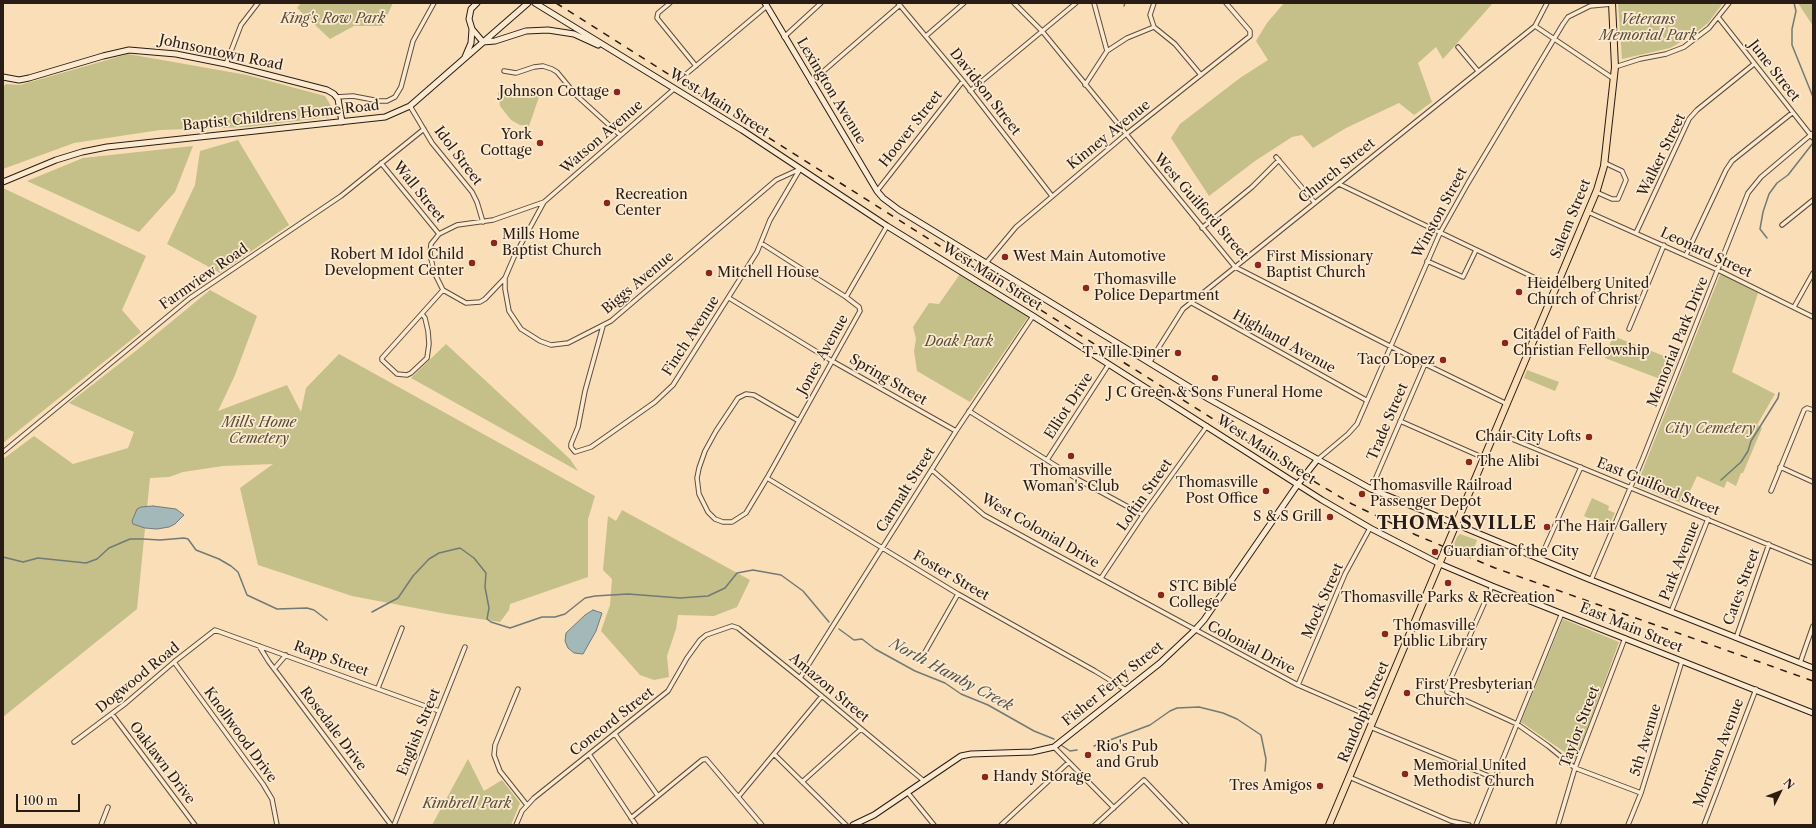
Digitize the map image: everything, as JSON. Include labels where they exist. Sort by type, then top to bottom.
[{"type":"main road","name":"Salem Street","points":[[1440,564],[1588,212],[1605,163],[1615,67],[1612,3]]},
{"type":"main road","name":"Randolph Street","points":[[1329,825],[1440,564]]},
{"type":"street","points":[[226,64],[241,25],[258,3]]},
{"type":"street","points":[[342,122],[336,97],[353,96],[379,102],[387,101],[395,97],[401,87],[412,41],[434,3]]},
{"type":"street","points":[[464,59],[471,43],[472,29],[469,14],[477,3]]},
{"type":"street","name":"Baptist Childrens Home Road","points":[[3,182],[56,160],[82,152],[107,147],[385,117],[410,106],[528,3]]},
{"type":"street","name":"West Main Street","points":[[535,3],[742,130],[887,226],[1033,316],[1298,484],[1370,528],[1440,564]]},
{"type":"street","points":[[670,3],[656,16],[696,66]]},
{"type":"street","points":[[784,37],[821,3]]},
{"type":"street","points":[[926,36],[964,3]]},
{"type":"street","name":"West Guilford Street","points":[[1014,3],[1042,31],[1235,267],[1425,364],[1508,404]]},
{"type":"street","points":[[970,91],[1076,3]]},
{"type":"street","points":[[1094,3],[1107,51]]},
{"type":"street","points":[[1154,3],[1150,15],[1154,27],[1175,44],[1201,76]]},
{"type":"street","name":"Kinney Avenue","points":[[986,263],[1016,227],[1052,196],[1125,134],[1247,40],[1250,36],[1250,31],[1226,3]]},
{"type":"street","name":"Church Street","points":[[1149,363],[1179,314],[1235,267],[1535,26],[1547,3]]},
{"type":"street","name":"Winston Street","points":[[1317,460],[1357,424],[1366,400],[1440,233],[1553,38],[1568,17],[1590,5],[1612,3]]},
{"type":"street","points":[[1615,67],[1640,59],[1676,51],[1696,38],[1718,17],[1729,3]]},
{"type":"street","points":[[811,82],[899,4]]},
{"type":"street","name":"Davidson Street","points":[[899,4],[963,81],[1052,196]]},
{"type":"street","points":[[685,75],[766,5]]},
{"type":"street","name":"Lexington Avenue","points":[[766,5],[877,191]]},
{"type":"street","name":"June Street","points":[[1718,17],[1792,113],[1812,135]]},
{"type":"street","points":[[1535,26],[1614,80]]},
{"type":"street","points":[[1085,85],[1107,51],[1127,38],[1154,27]]},
{"type":"street","points":[[472,29],[483,42],[495,41],[526,31],[560,31],[574,34],[589,40],[631,62]]},
{"type":"street","points":[[1458,47],[1478,71]]},
{"type":"street","name":"Johnsontown Road","points":[[3,77],[19,80],[29,78],[103,56],[129,50],[176,54],[226,64],[320,88],[331,92],[336,97]]},
{"type":"street","name":"Walker Street","points":[[1636,233],[1689,119],[1697,110],[1754,64]]},
{"type":"street","points":[[504,71],[516,73],[534,67],[543,66],[552,69],[557,72],[576,95],[620,135]]},
{"type":"street","name":"Hoover Street","points":[[877,191],[963,81]]},
{"type":"street","name":"Watson Avenue","points":[[544,202],[674,89]]},
{"type":"street","name":"Idol Street","points":[[410,106],[432,143],[472,192],[477,202],[483,222]]},
{"type":"street","points":[[1686,255],[1726,170],[1732,161],[1792,113]]},
{"type":"street","name":"Farmview Road","points":[[3,452],[190,298],[341,196],[424,129]]},
{"type":"street","name":"Memorial Park Drive","points":[[1591,580],[1630,488],[1718,270],[1744,201],[1752,186],[1812,135]]},
{"type":"street","points":[[1276,157],[1315,203]]},
{"type":"street","points":[[1202,228],[1252,187],[1279,160]]},
{"type":"street","name":"Wall Street","points":[[381,163],[439,234]]},
{"type":"street","points":[[1596,192],[1612,199],[1618,199],[1626,180],[1622,171],[1605,163]]},
{"type":"street","name":"Finch Avenue","points":[[603,326],[585,391],[578,427],[571,447],[575,452],[591,446],[655,402],[673,385],[729,298],[761,244],[770,220],[800,169]]},
{"type":"street","name":"Biggs Avenue","points":[[505,278],[507,301],[514,321],[521,329],[540,341],[551,345],[560,345],[603,326],[635,301],[776,180],[800,169]]},
{"type":"street","points":[[1339,184],[1556,288]]},
{"type":"street","name":"West Main Street","points":[[877,191],[883,198],[900,210],[1149,363],[1317,460],[1371,489],[1456,525]]},
{"type":"street","points":[[1782,225],[1813,200]]},
{"type":"street","points":[[544,202],[514,257],[505,278],[485,299],[473,303],[460,300],[443,290],[434,272],[430,254],[431,244],[439,234],[458,225],[483,222],[544,202]]},
{"type":"street","name":"Leonard Street","points":[[1588,212],[1686,255],[1813,317]]},
{"type":"street","name":"Jones Avenue","points":[[799,421],[754,395],[746,394],[738,398],[730,408],[705,452],[697,478],[699,494],[708,512],[715,519],[723,522],[732,522],[746,513],[799,421],[860,311],[859,307],[846,297],[887,226]]},
{"type":"street","points":[[761,244],[846,297]]},
{"type":"street","points":[[1629,329],[1664,245]]},
{"type":"street","points":[[1427,261],[1463,277],[1476,250]]},
{"type":"street","points":[[1794,307],[1813,272]]},
{"type":"street","points":[[422,314],[425,318],[428,331],[429,344],[427,358],[411,373],[406,375],[397,374],[386,365],[382,358],[443,290]]},
{"type":"street","name":"Spring Street","points":[[729,298],[832,361],[956,431]]},
{"type":"street","name":"Highland Avenue","points":[[1192,303],[1366,400]]},
{"type":"street","name":"Carmalt Street","points":[[800,678],[883,549],[956,431],[1033,316]]},
{"type":"street","name":"Elliot Drive","points":[[1047,460],[1109,364]]},
{"type":"street","name":"Trade Street","points":[[1371,489],[1425,364]]},
{"type":"street","points":[[1771,491],[1804,410],[1807,408],[1813,410]]},
{"type":"street","points":[[969,411],[1088,485],[1143,515]]},
{"type":"street","points":[[1400,421],[1484,458]]},
{"type":"street","name":"Loftin Street","points":[[1101,578],[1143,515],[1207,426]]},
{"type":"street","name":"East Guilford Street","points":[[1495,432],[1813,562]]},
{"type":"street","name":"Fisher Ferry Street","points":[[852,825],[874,815],[966,754],[1032,752],[1054,747],[1160,663],[1195,630],[1204,620],[1298,484],[1317,460]]},
{"type":"street","points":[[1540,559],[1581,467]]},
{"type":"street","points":[[1780,467],[1813,482]]},
{"type":"street","name":"West Colonial Drive","points":[[932,470],[984,515],[1101,578]]},
{"type":"street","name":"Foster Street","points":[[766,478],[958,594],[1126,690]]},
{"type":"street","name":"Park Avenue","points":[[1671,612],[1708,519]]},
{"type":"street","points":[[1456,525],[1813,668]]},
{"type":"street","name":"Mock Street","points":[[1298,685],[1345,574],[1370,528]]},
{"type":"street","name":"Cates Street","points":[[1736,638],[1769,544]]},
{"type":"street","name":"East Main Street","points":[[1440,564],[1813,713]]},
{"type":"street","name":"Colonial Drive","points":[[1101,578],[1298,685],[1374,718]]},
{"type":"street","points":[[1492,586],[1447,687],[1447,692],[1517,724],[1576,768],[1641,793]]},
{"type":"street","points":[[925,652],[958,594]]},
{"type":"street","points":[[1476,825],[1496,779],[1562,613]]},
{"type":"street","name":"Amazon Street","points":[[715,632],[732,626],[738,628],[924,782]]},
{"type":"street","points":[[1800,663],[1813,626]]},
{"type":"street","points":[[378,688],[402,628]]},
{"type":"street","name":"Rapp Street","points":[[215,630],[439,711]]},
{"type":"street","name":"Dogwood Road","points":[[74,742],[112,714],[215,630]]},
{"type":"street","name":"Concord Street","points":[[516,825],[526,805],[668,692],[687,658],[700,640],[715,632]]},
{"type":"street","name":"Taylor Street","points":[[1558,825],[1576,768],[1625,638]]},
{"type":"street","name":"Rosedale Drive","points":[[260,646],[274,669],[392,825]]},
{"type":"street","name":"English Street","points":[[392,825],[465,647]]},
{"type":"street","points":[[274,669],[286,655]]},
{"type":"street","name":"5th Avenue","points":[[1628,825],[1641,793],[1682,661]]},
{"type":"street","name":"Knollwood Drive","points":[[174,662],[263,784],[272,799],[277,825]]},
{"type":"street","points":[[518,689],[495,745],[494,755],[500,771],[526,805]]},
{"type":"street","name":"Morrison Avenue","points":[[1704,825],[1756,689]]},
{"type":"street","points":[[739,796],[822,696]]},
{"type":"street","name":"Oaklawn Drive","points":[[112,714],[196,825]]},
{"type":"street","points":[[1370,727],[1496,779]]},
{"type":"street","points":[[802,782],[861,729]]},
{"type":"street","points":[[614,734],[658,796]]},
{"type":"street","points":[[1054,747],[1114,808]]},
{"type":"street","points":[[589,754],[636,825]]},
{"type":"street","points":[[774,754],[846,825]]},
{"type":"street","points":[[631,818],[702,760],[706,759],[739,796],[762,825]]},
{"type":"street","points":[[1001,825],[1069,762]]},
{"type":"street","points":[[1349,777],[1451,821],[1468,825]]},
{"type":"street","points":[[1095,825],[1144,780],[1187,825]]},
{"type":"street","points":[[908,793],[934,825]]},
{"type":"street","points":[[101,825],[108,807]]},
{"type":"green space","name":"King's Row Park","points":[[301,3],[393,3],[382,26],[354,26],[330,39],[297,8]]},
{"type":"green space","points":[[1284,3],[1493,3],[1443,59],[1436,47],[1418,63],[1432,102],[1414,115],[1399,103],[1346,128],[1313,148],[1302,135],[1292,137],[1255,161],[1209,196],[1171,138],[1180,124],[1240,78],[1268,60],[1256,41],[1267,23]]},
{"type":"green space","name":"Veterans Memorial Park","points":[[1618,3],[1723,3],[1708,23],[1690,37],[1670,48],[1622,59]]},
{"type":"green space","points":[[1798,3],[1813,3],[1813,26]]},
{"type":"green space","points":[[128,54],[247,75],[325,96],[331,106],[330,117],[247,127],[160,130],[74,143],[3,169],[3,87],[6,84],[20,85]]},
{"type":"green space","points":[[534,90],[539,97],[529,126],[520,125],[511,120],[500,106],[498,92]]},
{"type":"green space","points":[[238,140],[289,225],[220,273],[167,244],[195,185],[200,151]]},
{"type":"green space","points":[[193,146],[175,192],[139,232],[27,181],[83,158]]},
{"type":"green space","points":[[3,188],[146,256],[122,310],[141,332],[3,443]]},
{"type":"green space","name":"Doak Park","points":[[960,274],[1030,314],[970,402],[917,371],[914,351],[916,339],[913,327],[929,303],[939,304]]},
{"type":"green space","name":"City Cemetery","points":[[1722,274],[1758,293],[1732,372],[1775,394],[1757,425],[1762,428],[1736,486],[1727,481],[1724,488],[1697,476],[1684,504],[1639,486],[1638,482],[1720,275]]},
{"type":"green space","name":"Mills Home Cemetery","points":[[210,290],[257,316],[235,375],[218,411],[287,385],[301,412],[306,388],[339,354],[595,496],[588,519],[588,577],[510,604],[509,610],[500,622],[447,614],[352,596],[258,565],[240,488],[273,464],[223,466],[183,472],[169,477],[150,478],[137,609],[3,717],[3,459],[34,436],[73,464],[128,448],[134,432],[69,403]]},
{"type":"green space","points":[[1613,336],[1677,361],[1668,382],[1605,358]]},
{"type":"green space","points":[[446,344],[570,459],[578,471],[411,378]]},
{"type":"green space","points":[[1527,370],[1559,382],[1555,391],[1524,378]]},
{"type":"green space","points":[[1592,498],[1609,506],[1608,510],[1615,513],[1608,527],[1584,516]]},
{"type":"green space","points":[[622,510],[750,580],[737,607],[714,616],[678,615],[676,629],[667,656],[669,677],[654,680],[640,675],[601,631],[610,605],[612,579],[603,570],[608,516],[616,521]]},
{"type":"green space","points":[[1460,534],[1477,540],[1472,554],[1453,546]]},
{"type":"green space","points":[[1563,619],[1619,642],[1576,760],[1521,722]]},
{"type":"green space","name":"Kimbrell Park","points":[[468,759],[484,791],[502,780],[520,803],[511,825],[432,825]]},
{"type":"shaded area","points":[[153,506],[176,509],[184,515],[175,524],[169,527],[157,529],[145,528],[133,524],[132,521],[137,509],[141,507]]},
{"type":"shaded area","points":[[593,610],[602,613],[596,631],[583,654],[574,653],[568,648],[565,641],[566,633],[585,615]]},
{"type":"waterway","points":[[1794,3],[1796,11],[1792,29],[1792,45],[1813,97]]},
{"type":"waterway","points":[[1767,238],[1760,229],[1763,212],[1769,194],[1777,183],[1788,175],[1813,143]]},
{"type":"waterway","points":[[1721,480],[1741,462],[1748,451],[1751,441],[1778,398],[1779,393]]},
{"type":"waterway","name":"North Hamby Creek","points":[[3,557],[23,562],[38,558],[86,563],[97,559],[109,548],[130,539],[160,540],[184,538],[188,539],[196,550],[219,559],[238,572],[247,595],[277,609],[307,608],[314,610],[327,620]]},
{"type":"waterway","name":"North Hamby Creek","points":[[372,612],[398,598],[413,576],[429,559],[439,553],[460,548],[474,558],[486,573],[485,587],[489,608],[487,619],[491,622],[510,628],[542,617],[555,617],[565,614],[585,598],[595,596],[628,594],[680,598],[708,596],[725,588],[737,573],[753,570],[781,575],[803,591],[829,622]]},
{"type":"waterway","name":"North Hamby Creek","points":[[839,629],[854,640],[862,639],[875,649],[915,671],[945,683],[961,694],[988,705],[1034,731],[1054,739]]},
{"type":"waterway","name":"North Hamby Creek","points":[[1094,746],[1150,725],[1177,708],[1199,707],[1223,713],[1237,719],[1261,735],[1266,759],[1265,771]]},
{"type":"waterway","name":"North Hamby Creek","points":[[1061,745],[1070,751],[1077,750]]},
{"type":"railway","points":[[556,3],[1273,457],[1352,504],[1416,535],[1495,568],[1813,681]]},
{"type":"place","name":"Johnson Cottage","points":[[617,92]]},
{"type":"place","name":"York Cottage","points":[[540,143]]},
{"type":"place","name":"Recreation Center","points":[[607,203]]},
{"type":"place","name":"Mills Home Baptist Church","points":[[494,243]]},
{"type":"place","name":"West Main Automotive","points":[[1005,257]]},
{"type":"place","name":"Robert M Idol Child Development Center","points":[[472,263]]},
{"type":"place","name":"First Missionary Baptist Church","points":[[1258,265]]},
{"type":"place","name":"Mitchell House","points":[[709,273]]},
{"type":"place","name":"Thomasville Police Department","points":[[1086,288]]},
{"type":"place","name":"Heidelberg United Church of Christ","points":[[1519,292]]},
{"type":"place","name":"Citadel of Faith Christian Fellowship","points":[[1505,343]]},
{"type":"place","name":"T-Ville Diner","points":[[1178,353]]},
{"type":"place","name":"Taco Lopez","points":[[1443,360]]},
{"type":"place","name":"J C Green & Sons Funeral Home","points":[[1215,378]]},
{"type":"place","name":"Chair City Lofts","points":[[1589,437]]},
{"type":"place","name":"Thomasville Woman's Club","points":[[1071,456]]},
{"type":"place","name":"The Alibi","points":[[1469,462]]},
{"type":"place","name":"Thomasville Post Office","points":[[1266,491]]},
{"type":"place","name":"Thomasville Railroad Passenger Depot","points":[[1362,494]]},
{"type":"place","name":"S & S Grill","points":[[1330,517]]},
{"type":"place","name":"The Hair Gallery","points":[[1547,527]]},
{"type":"place","name":"Guardian of the City","points":[[1435,552]]},
{"type":"place","name":"Thomasville Parks & Recreation","points":[[1448,583]]},
{"type":"place","name":"STC Bible College","points":[[1161,595]]},
{"type":"place","name":"Thomasville Public Library","points":[[1385,634]]},
{"type":"place","name":"First Presbyterian Church","points":[[1407,693]]},
{"type":"place","name":"Rio's Pub and Grub","points":[[1088,755]]},
{"type":"place","name":"Memorial United Methodist Church","points":[[1405,774]]},
{"type":"place","name":"Handy Storage","points":[[985,777]]},
{"type":"place","name":"Tres Amigos","points":[[1320,786]]},
{"type":"district","name":"THOMASVILLE","points":[[1457,524]]}]
